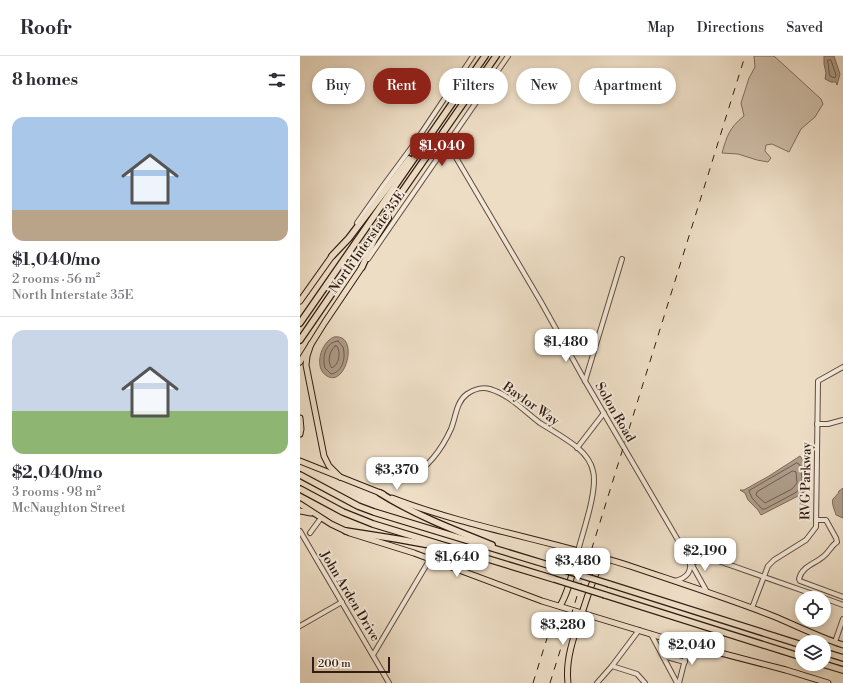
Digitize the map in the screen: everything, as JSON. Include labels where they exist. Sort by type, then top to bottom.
[{"type":"highway","points":[[300,323],[485,56]]},
{"type":"highway","points":[[300,340],[496,56]]},
{"type":"highway","points":[[332,256],[346,241],[438,123]]},
{"type":"highway","points":[[362,267],[380,231],[417,174],[419,166]]},
{"type":"highway","points":[[300,475],[358,506],[374,512],[795,643]]},
{"type":"highway","points":[[300,488],[343,512],[373,524],[795,655]]},
{"type":"highway","points":[[380,493],[422,516],[504,549],[510,554]]},
{"type":"highway","points":[[346,531],[412,541],[480,556]]},
{"type":"highway","points":[[831,654],[843,658]]},
{"type":"highway","points":[[831,667],[842,671]]},
{"type":"main road","name":"North Interstate 35E","points":[[300,300],[332,256]]},
{"type":"main road","name":"North Interstate 35E","points":[[300,362],[362,267]]},
{"type":"main road","points":[[311,344],[306,365],[322,447],[329,466],[342,479]]},
{"type":"main road","points":[[300,418],[300,434]]},
{"type":"main road","points":[[300,461],[407,504],[603,558],[675,581],[752,608],[843,645]]},
{"type":"main road","points":[[300,504],[314,514],[346,531],[430,559],[542,601],[650,634],[786,670],[828,683]]},
{"type":"main road","points":[[300,511],[314,514]]},
{"type":"main road","points":[[560,606],[573,573],[578,551]]},
{"type":"main road","points":[[568,683],[571,649],[595,572],[603,558]]},
{"type":"street","name":"North Interstate 35E","points":[[332,256],[414,144],[473,56]]},
{"type":"street","name":"North Interstate 35E","points":[[362,267],[508,56]]},
{"type":"street","name":"Solon Road","points":[[448,144],[541,302],[707,592]]},
{"type":"street","points":[[585,381],[622,259]]},
{"type":"street","name":"RVG Parkway","points":[[752,608],[768,566],[774,560],[806,540],[816,527],[818,381],[843,367]]},
{"type":"street","name":"Baylor Way","points":[[408,479],[422,470],[441,448],[451,428],[458,406],[462,399],[467,394],[480,388],[490,389],[510,398],[528,414],[577,448],[590,462],[593,471],[594,488],[578,551]]},
{"type":"street","points":[[577,448],[604,413]]},
{"type":"street","points":[[817,424],[828,424],[843,420]]},
{"type":"street","points":[[310,533],[321,518]]},
{"type":"street","points":[[816,520],[826,520],[837,542],[830,547],[824,556],[803,570],[800,581],[843,597]]},
{"type":"street","name":"John Arden Drive","points":[[300,531],[374,655],[389,683]]},
{"type":"street","points":[[675,581],[686,576],[691,568],[690,564],[705,558],[710,558],[805,591]]},
{"type":"street","points":[[374,655],[430,559]]},
{"type":"street","points":[[831,601],[843,605]]},
{"type":"street","points":[[300,626],[342,602]]},
{"type":"street","points":[[835,642],[843,619]]},
{"type":"street","points":[[597,683],[639,630]]},
{"type":"street","points":[[650,634],[678,683]]},
{"type":"street","points":[[678,683],[689,644]]},
{"type":"street","points":[[663,656],[685,662]]},
{"type":"street","points":[[612,666],[637,674],[645,683]]},
{"type":"shaded area","points":[[754,56],[774,56],[821,99],[823,104],[815,117],[801,129],[789,152],[772,144],[766,145],[765,151],[771,158],[768,162],[738,154],[722,153],[729,133],[735,124],[744,116],[741,103],[749,78],[755,67]]},
{"type":"water","points":[[824,56],[834,56],[840,74],[837,85],[836,82],[831,82],[825,79],[826,73]]},
{"type":"water","points":[[334,337],[342,338],[347,343],[348,351],[344,368],[340,374],[334,378],[327,376],[323,372],[320,367],[320,355],[325,344]]},
{"type":"water","points":[[800,456],[805,468],[805,492],[761,515],[748,500],[745,493],[740,490],[744,490],[769,476]]},
{"type":"water","points":[[843,488],[843,518],[836,515],[832,503],[833,499]]},
{"type":"railway","points":[[550,683],[745,56]]},
{"type":"railway","points":[[533,683],[549,632]]}]
